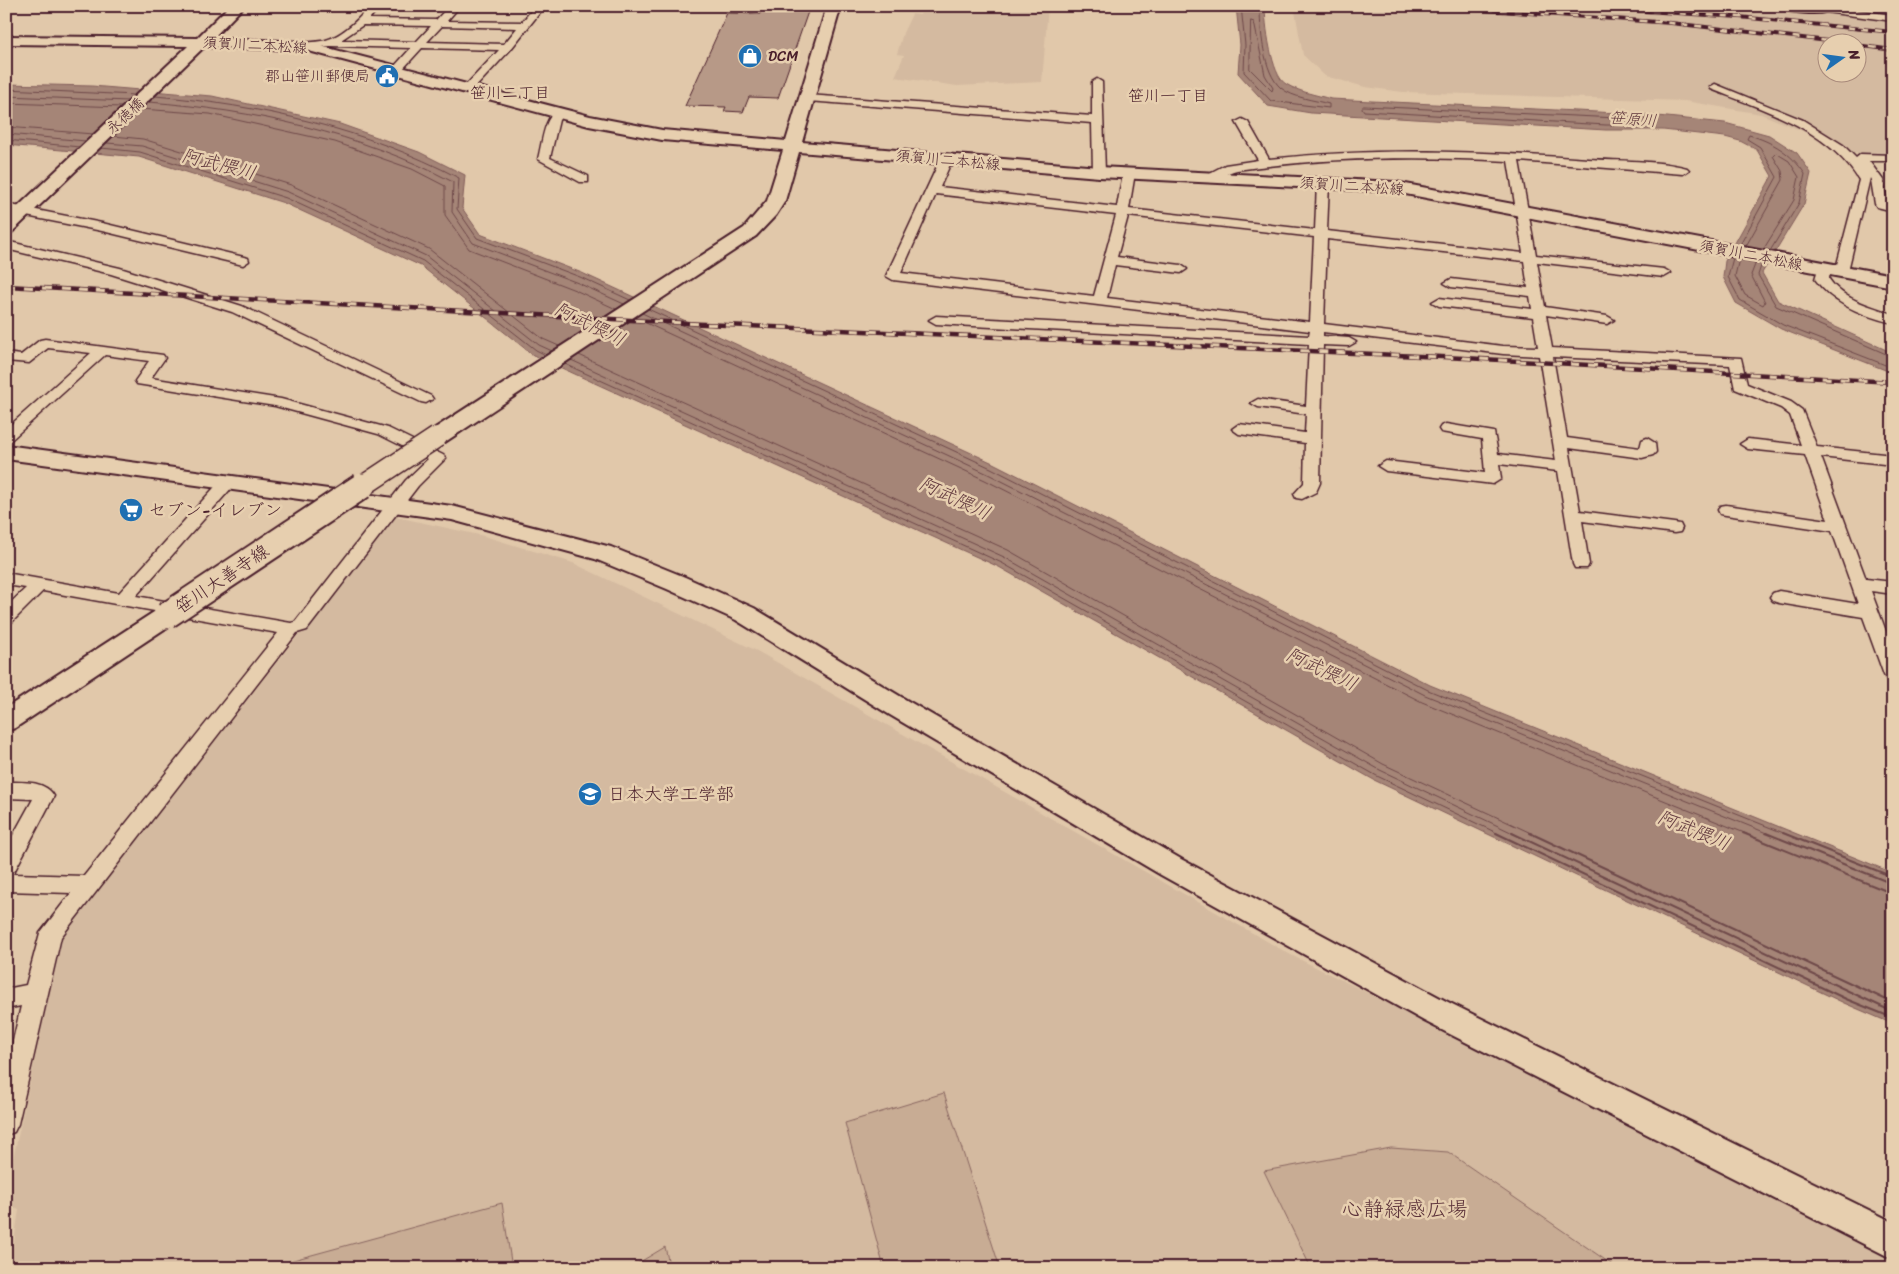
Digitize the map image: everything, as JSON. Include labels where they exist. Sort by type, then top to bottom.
[{"type":"street","name":"永徳橋","points":[[6,228],[202,42],[237,6]]},
{"type":"street","points":[[330,43],[361,22],[376,6]]},
{"type":"street","points":[[397,69],[442,23],[455,6]]},
{"type":"street","points":[[468,88],[508,47],[540,6]]},
{"type":"street","points":[[791,146],[808,98],[822,37],[826,6]]},
{"type":"street","points":[[791,146],[794,115],[834,6]]},
{"type":"street","points":[[1784,6],[1893,16]]},
{"type":"street","points":[[361,22],[525,25]]},
{"type":"street","name":"須賀川二本松線","points":[[6,40],[202,42],[305,46],[559,112],[662,135],[1098,172],[1395,187],[1521,209],[1893,282]]},
{"type":"street","points":[[305,46],[330,43],[508,47]]},
{"type":"street","points":[[1097,82],[1098,172]]},
{"type":"street","points":[[1715,87],[1793,119],[1825,138],[1861,171],[1865,180],[1822,279],[1827,289],[1842,299],[1893,319]]},
{"type":"street","points":[[808,98],[1098,120]]},
{"type":"street","points":[[559,112],[554,119],[544,159],[584,179]]},
{"type":"street","points":[[1242,122],[1265,163]]},
{"type":"street","name":"笹川大善寺線","points":[[6,721],[750,232],[776,201],[791,146]]},
{"type":"street","points":[[1210,178],[1222,169],[1265,163],[1336,156],[1399,153],[1514,158],[1683,170]]},
{"type":"street","points":[[1893,158],[1861,157],[1877,180],[1881,204],[1893,207]]},
{"type":"street","points":[[1514,158],[1581,564]]},
{"type":"street","points":[[946,160],[893,276],[1099,301],[1317,334]]},
{"type":"street","points":[[1099,301],[1123,211],[1129,173]]},
{"type":"street","points":[[1302,494],[1310,488],[1312,483],[1313,411],[1323,183]]},
{"type":"street","points":[[932,190],[1664,273]]},
{"type":"street","points":[[6,208],[243,261]]},
{"type":"street","points":[[6,244],[116,271],[237,308],[426,399]]},
{"type":"street","points":[[1110,260],[1181,269]]},
{"type":"street","points":[[1451,283],[1535,293]]},
{"type":"street","points":[[1439,302],[1607,320]]},
{"type":"street","points":[[936,320],[1317,334],[1545,352],[1736,361],[1740,386],[1786,405],[1797,413],[1893,675]]},
{"type":"street","points":[[6,357],[24,360],[45,343],[158,358],[142,381],[276,402],[383,431],[438,458],[412,483],[301,626],[291,629],[6,579]]},
{"type":"street","points":[[6,437],[103,350]]},
{"type":"street","points":[[1258,403],[1313,411]]},
{"type":"street","points":[[1239,429],[1312,439]]},
{"type":"street","points":[[1386,466],[1493,480],[1489,435],[1446,429]]},
{"type":"street","points":[[1560,442],[1642,453],[1648,452],[1647,443]]},
{"type":"street","points":[[1748,444],[1893,460]]},
{"type":"street","points":[[6,452],[396,504],[495,523],[603,553],[745,614],[899,708],[1171,867],[1435,1011],[1893,1241]]},
{"type":"street","points":[[1491,458],[1564,467]]},
{"type":"street","points":[[122,600],[228,482]]},
{"type":"street","points":[[1726,510],[1840,527]]},
{"type":"street","points":[[1573,515],[1674,528]]},
{"type":"street","points":[[1861,584],[1893,588]]},
{"type":"street","points":[[6,618],[39,585]]},
{"type":"street","points":[[1779,597],[1870,612]]},
{"type":"street","points":[[6,1124],[35,993],[51,932],[291,629]]},
{"type":"street","points":[[6,790],[32,790],[44,796],[6,868]]},
{"type":"street","points":[[6,882],[89,885]]},
{"type":"street","points":[[6,999],[35,993]]},
{"type":"shaded area","points":[[925,6],[1048,6],[1042,82],[957,86],[895,77],[904,55],[897,54],[903,33],[912,14],[920,15]]},
{"type":"shaded area","points":[[1294,6],[1652,8],[1751,6],[1893,19],[1893,155],[1836,153],[1807,133],[1761,114],[1685,101],[1403,92],[1365,87],[1325,76],[1303,55]]},
{"type":"shaded area","name":"日本大学工学部","points":[[392,516],[484,536],[573,563],[757,651],[1291,955],[1893,1253],[1893,1268],[10,1268],[19,1210],[6,1203],[6,1191],[62,936]]},
{"type":"green space","points":[[944,1093],[1000,1268],[884,1268],[845,1123]]},
{"type":"green space","name":"心静緑感広場","points":[[1391,1148],[1448,1152],[1617,1268],[1311,1268],[1264,1171]]},
{"type":"green space","points":[[502,1203],[512,1268],[264,1268]]},
{"type":"green space","points":[[665,1247],[670,1268],[630,1268]]},
{"type":"water","name":"笹原川","points":[[1236,6],[1265,6],[1266,24],[1273,60],[1276,71],[1286,84],[1308,93],[1331,99],[1638,114],[1725,123],[1769,135],[1797,153],[1811,173],[1804,204],[1762,273],[1778,301],[1893,353],[1893,373],[1781,329],[1736,303],[1723,277],[1725,261],[1772,176],[1757,150],[1740,141],[1725,137],[1663,130],[1606,130],[1311,113],[1268,106],[1238,73],[1240,45]]},
{"type":"water","name":"阿武隈川","points":[[6,84],[92,86],[212,96],[340,124],[419,152],[465,175],[462,208],[480,234],[582,273],[993,463],[1430,685],[1893,873],[1893,1024],[1844,1003],[1374,780],[999,567],[533,355],[421,266],[284,203],[139,157],[6,145]]},
{"type":"building","name":"DCM","points":[[763,6],[810,6],[778,98],[749,97],[743,112],[724,111],[726,107],[685,106],[727,13],[760,14]]},
{"type":"railway","points":[[1430,6],[1671,23],[1816,40]]},
{"type":"railway","points":[[1568,6],[1739,17],[1893,32]]},
{"type":"railway","points":[[1866,46],[1893,50]]},
{"type":"railway","points":[[6,286],[704,324],[1464,358],[1893,382]]},
{"type":"place","name":"DCM","points":[[750,56]]},
{"type":"place","name":"郡山笹川郵便局","points":[[387,76]]},
{"type":"place","name":"セブン-イレブン","points":[[131,510]]},
{"type":"place","name":"日本大学工学部","points":[[590,794]]},
{"type":"district","name":"笹川二丁目","points":[[510,92]]},
{"type":"district","name":"笹川一丁目","points":[[1168,95]]}]
